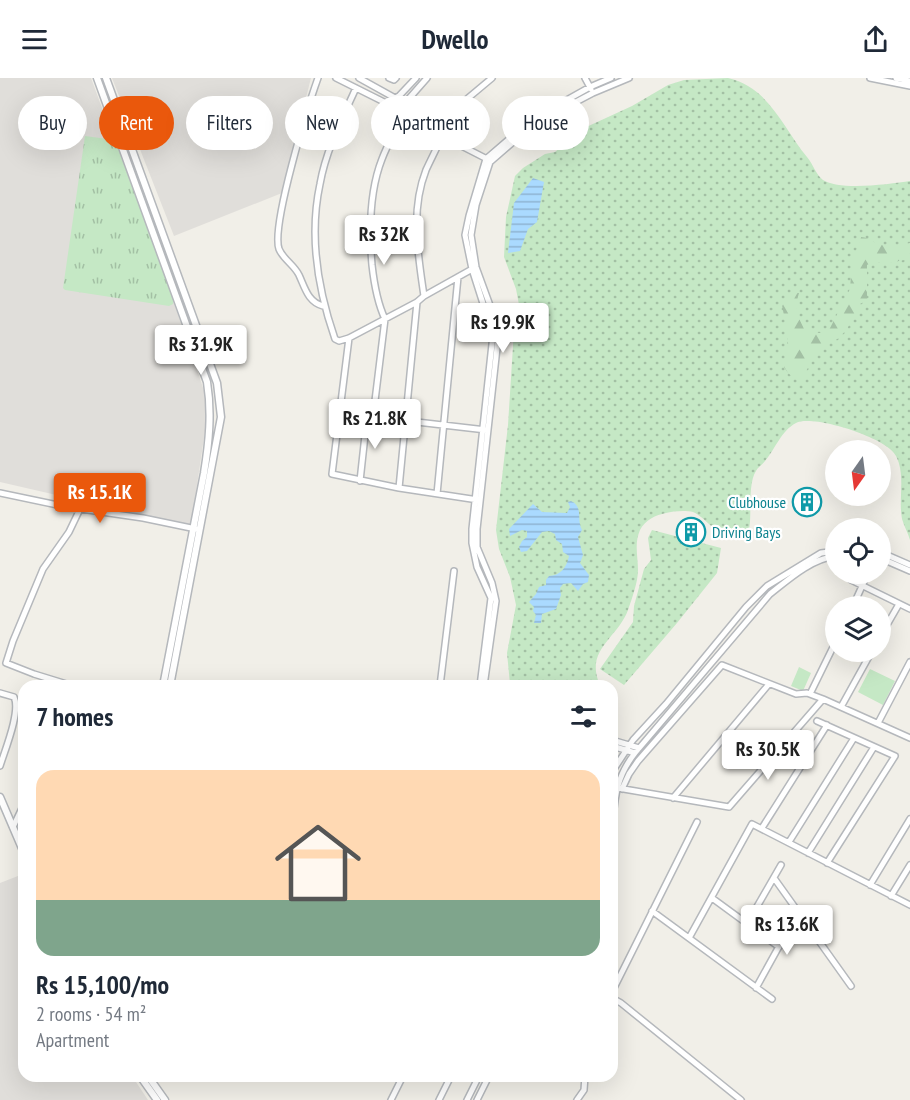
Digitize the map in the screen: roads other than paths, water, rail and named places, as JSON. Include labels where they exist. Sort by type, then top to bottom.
[{"type":"street","points":[[97,78],[217,383],[220,402],[221,417],[202,527],[171,680]]},
{"type":"street","points":[[106,78],[207,382],[211,406],[210,440],[164,680]]},
{"type":"street","points":[[318,78],[309,103],[281,210],[278,234],[279,248],[298,273],[306,292],[314,303],[323,306]]},
{"type":"street","points":[[336,78],[371,96]]},
{"type":"street","points":[[359,78],[395,98],[416,78]]},
{"type":"street","points":[[389,78],[394,80],[396,78]]},
{"type":"street","points":[[413,96],[427,78]]},
{"type":"street","points":[[470,96],[492,78]]},
{"type":"street","points":[[585,78],[591,90]]},
{"type":"street","points":[[483,680],[496,601],[492,583],[477,547],[477,500],[499,330],[474,268],[472,224],[488,160],[534,124],[611,78]]},
{"type":"street","points":[[591,90],[628,78]]},
{"type":"street","points":[[870,78],[910,86]]},
{"type":"street","points":[[896,78],[910,81]]},
{"type":"street","points":[[356,88],[331,144],[319,184],[316,250],[323,306],[335,339],[339,341],[349,338],[417,302],[474,268]]},
{"type":"street","points":[[360,481],[385,319],[380,310],[374,282],[370,239],[372,193],[385,150]]},
{"type":"street","points":[[424,296],[416,238],[418,203],[426,172],[436,150]]},
{"type":"street","points":[[469,150],[488,160]]},
{"type":"street","points":[[437,494],[458,277]]},
{"type":"street","points":[[399,488],[417,302]]},
{"type":"street","points":[[349,338],[332,474],[399,488],[477,500]]},
{"type":"street","points":[[339,413],[485,430]]},
{"type":"street","points":[[0,493],[193,529],[202,527]]},
{"type":"street","points":[[56,680],[6,663],[43,569],[69,531],[80,509]]},
{"type":"street","points":[[618,762],[625,750],[746,607],[767,586],[825,553]]},
{"type":"street","points":[[891,557],[910,565]]},
{"type":"street","points":[[618,785],[626,765],[637,751],[770,594],[793,576],[825,558]]},
{"type":"street","points":[[891,563],[910,571]]},
{"type":"street","points":[[441,680],[454,571]]},
{"type":"street","points":[[858,584],[910,609]]},
{"type":"street","points":[[858,596],[862,586]]},
{"type":"street","points":[[891,618],[899,604]]},
{"type":"street","points":[[720,640],[727,645]]},
{"type":"street","points":[[810,694],[826,662]]},
{"type":"street","points":[[841,706],[866,662]]},
{"type":"street","points":[[878,723],[910,662]]},
{"type":"street","points":[[618,787],[717,668],[725,665],[796,694],[810,694],[824,699],[910,738]]},
{"type":"street","points":[[673,798],[769,684]]},
{"type":"street","points":[[0,693],[14,697],[16,713],[0,766]]},
{"type":"street","points":[[618,788],[729,807],[824,699]]},
{"type":"street","points":[[817,721],[895,756],[827,863]]},
{"type":"street","points":[[762,828],[826,725]]},
{"type":"street","points":[[789,842],[854,738]]},
{"type":"street","points":[[618,742],[630,745],[637,751]]},
{"type":"street","points":[[808,853],[874,747]]},
{"type":"street","points":[[618,748],[637,751]]},
{"type":"street","points":[[0,797],[18,839]]},
{"type":"street","points":[[13,827],[18,817]]},
{"type":"street","points":[[870,885],[910,819]]},
{"type":"street","points":[[618,980],[697,822]]},
{"type":"street","points":[[689,938],[754,824],[910,905]]},
{"type":"street","points":[[747,924],[781,865]]},
{"type":"street","points":[[891,896],[910,865]]},
{"type":"street","points":[[774,878],[851,986]]},
{"type":"street","points":[[712,898],[779,947]]},
{"type":"street","points":[[652,911],[772,999]]},
{"type":"street","points":[[756,988],[798,912]]},
{"type":"street","points":[[618,1001],[741,1100]]},
{"type":"street","points":[[144,1082],[157,1100]]},
{"type":"street","points":[[152,1082],[165,1100]]},
{"type":"street","points":[[391,1100],[400,1082]]},
{"type":"street","points":[[439,1100],[448,1082]]},
{"type":"street","points":[[467,1100],[476,1082]]},
{"type":"street","points":[[477,1100],[486,1082]]},
{"type":"street","points":[[578,1100],[584,1090],[585,1082]]},
{"type":"water","points":[[533,178],[544,182],[537,222],[528,229],[520,251],[508,253],[514,203]]},
{"type":"water","points":[[571,501],[579,510],[582,530],[578,537],[583,555],[580,563],[589,575],[588,582],[583,584],[578,591],[571,583],[563,584],[560,588],[561,595],[556,609],[542,614],[541,623],[534,623],[536,615],[533,611],[534,607],[529,602],[539,587],[546,585],[549,576],[562,570],[569,556],[563,552],[562,544],[556,540],[555,534],[549,531],[542,532],[527,551],[521,552],[519,547],[527,537],[527,531],[522,530],[510,536],[509,529],[533,504],[542,512],[567,513],[570,507],[568,502]]},
{"type":"place","name":"Clubhouse","points":[[807,502]]},
{"type":"place","name":"Driving Bays","points":[[691,532]]}]
